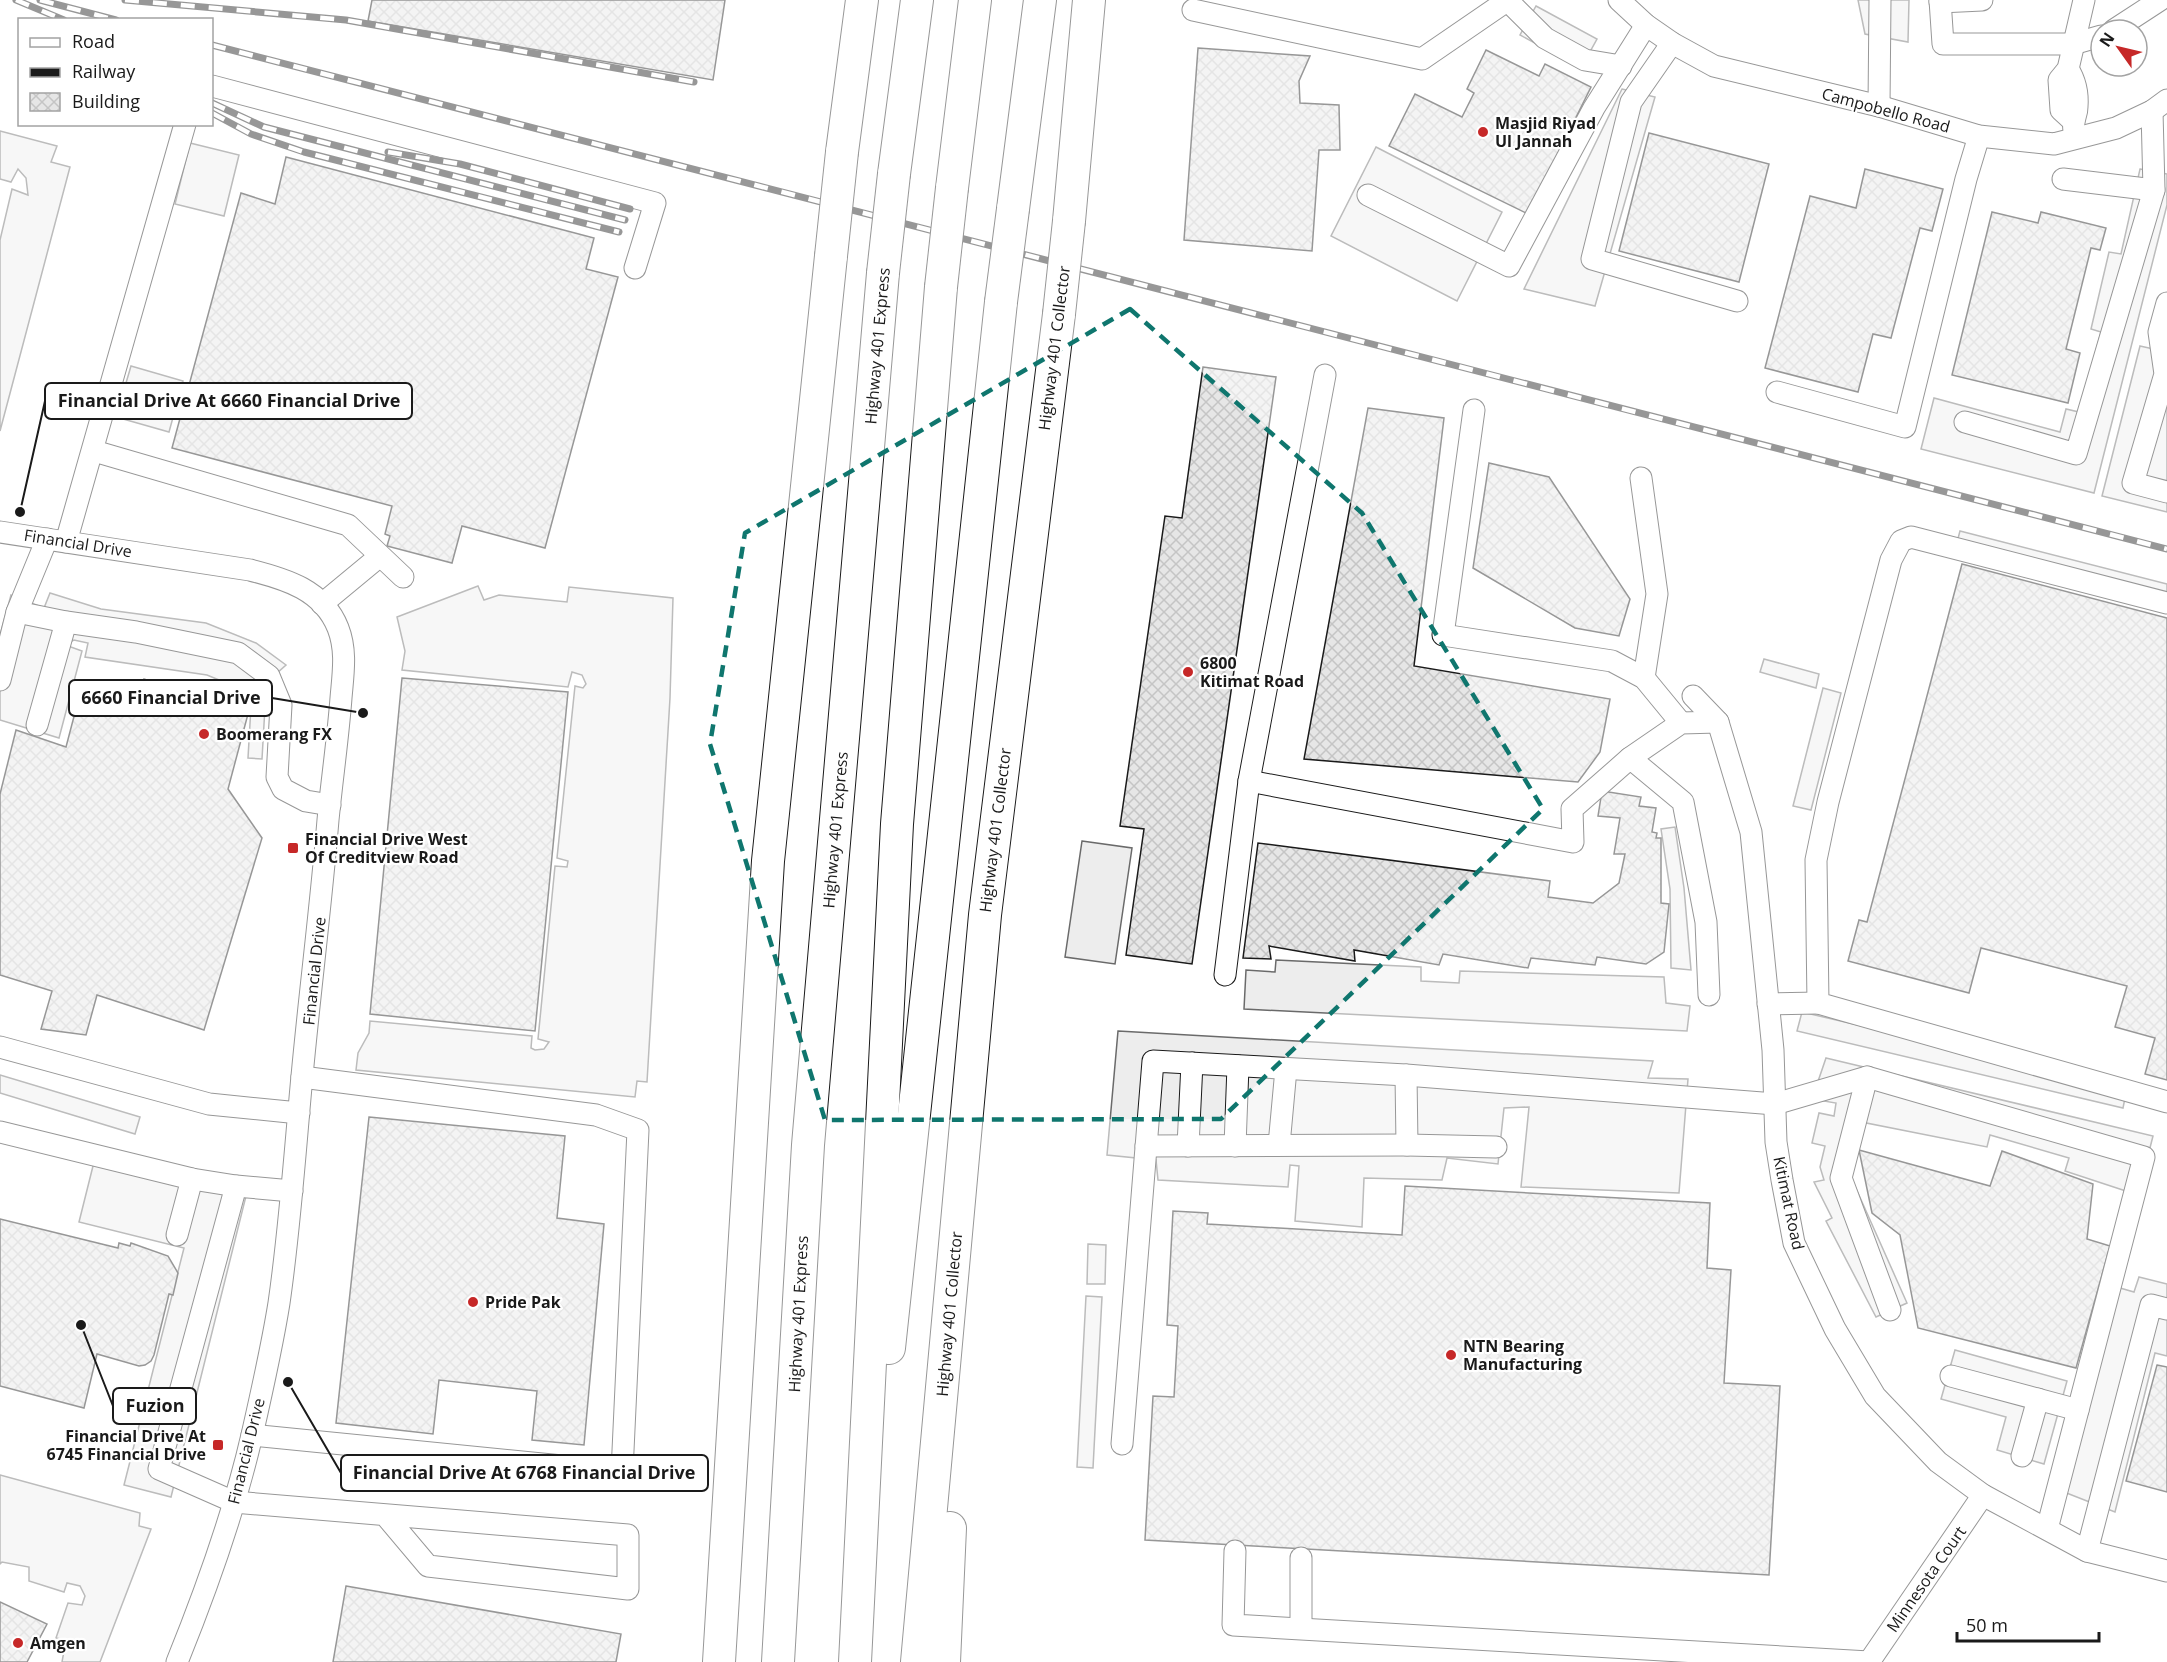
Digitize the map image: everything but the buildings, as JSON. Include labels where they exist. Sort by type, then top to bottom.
[{"type":"highway","points":[[719,1662],[768,861],[842,152],[861,0]]},
{"type":"highway","name":"Highway 401 Express","points":[[778,1662],[808,1145],[883,273],[917,0]]},
{"type":"highway","points":[[855,1662],[897,836],[940,286],[975,0]]},
{"type":"highway","points":[[855,1662],[1001,302],[1040,0]]},
{"type":"highway","name":"Highway 401 Collector","points":[[917,1662],[985,915],[1070,221],[1089,0]]},
{"type":"highway","points":[[944,1662],[985,915]]},
{"type":"highway","points":[[713,1662],[724,1558]]},
{"type":"street","points":[[1192,10],[1422,59],[1507,0],[1545,38],[1585,60],[1621,66]]},
{"type":"street","name":"Campobello Road","points":[[1619,0],[1646,25],[1672,43],[1714,66],[1878,106],[1979,136],[2054,144],[2074,130],[2116,128],[2159,105]]},
{"type":"street","points":[[1878,106],[1880,0]]},
{"type":"street","points":[[1982,0],[1940,1],[1942,44],[2073,44],[2089,39]]},
{"type":"street","points":[[2074,130],[2078,109],[2074,79],[2068,69],[2084,0]]},
{"type":"street","points":[[2132,18],[2160,0]]},
{"type":"street","points":[[1368,195],[1509,266],[1594,108],[1646,25]]},
{"type":"street","points":[[1672,43],[1631,102],[1592,259],[1737,301]]},
{"type":"street","points":[[213,86],[655,202],[635,268]]},
{"type":"street","points":[[1965,422],[2076,454],[2154,190],[2159,105]]},
{"type":"street","points":[[0,680],[18,612],[56,540],[94,451],[184,126]]},
{"type":"street","points":[[1777,393],[1905,427],[1966,179],[1979,136]]},
{"type":"street","points":[[2063,179],[2154,190]]},
{"type":"street","points":[[2167,303],[2159,332],[2166,375],[2133,483],[2167,492]]},
{"type":"street","points":[[1225,975],[1249,780],[1325,375]]},
{"type":"street","points":[[1474,410],[1443,635],[1612,661],[1644,678],[1681,723]]},
{"type":"street","points":[[94,451],[348,525],[403,577]]},
{"type":"street","points":[[1641,478],[1657,594],[1644,678]]},
{"type":"street","name":"Financial Drive","points":[[0,532],[250,570],[297,584],[311,592],[322,604],[338,627],[344,646],[338,739],[279,1305],[252,1435],[234,1502],[214,1565],[177,1662]]},
{"type":"street","points":[[1818,1003],[1816,860],[1828,802],[1888,571],[1900,541],[1911,537],[2167,603]]},
{"type":"street","points":[[322,604],[380,556]]},
{"type":"street","points":[[18,612],[66,622],[136,632],[238,653],[269,676],[281,705],[277,777],[283,789],[306,801],[330,805]]},
{"type":"street","points":[[37,725],[66,622]]},
{"type":"street","name":"Kitimat Road","points":[[1693,696],[1718,723],[1751,832],[1773,1050],[1776,1142],[1794,1243],[1835,1329],[1875,1396],[1938,1462],[1983,1495],[2087,1551],[2167,1571]]},
{"type":"street","points":[[1249,780],[1574,842],[1572,809],[1630,758],[1681,723],[1718,723]]},
{"type":"street","points":[[1630,758],[1683,801],[1707,922],[1709,995]]},
{"type":"street","points":[[1768,1004],[1818,1003],[2167,1102]]},
{"type":"street","points":[[0,1047],[208,1104],[299,1113]]},
{"type":"street","points":[[1122,1444],[1153,1061],[1406,1076],[1774,1104],[1867,1077],[2144,1157],[2047,1529]]},
{"type":"street","points":[[1188,1146],[1192,1064]]},
{"type":"street","points":[[1235,1146],[1238,1066]]},
{"type":"street","points":[[1279,1145],[1286,1069]]},
{"type":"street","points":[[1406,1076],[1407,1145]]},
{"type":"street","points":[[252,1435],[622,1472],[638,1130],[596,1115],[302,1077]]},
{"type":"street","points":[[1867,1077],[1841,1178],[1890,1310]]},
{"type":"street","points":[[0,1132],[192,1179],[292,1191]]},
{"type":"street","points":[[1146,1146],[1496,1147]]},
{"type":"street","points":[[177,1235],[192,1179]]},
{"type":"street","points":[[236,1186],[159,1469],[234,1502],[628,1535],[628,1589],[428,1566],[385,1515]]},
{"type":"street","points":[[2087,1551],[2151,1305],[2167,1309]]},
{"type":"street","points":[[1951,1376],[2078,1410]]},
{"type":"street","points":[[2022,1456],[2038,1399]]},
{"type":"street","name":"Minnesota Court","points":[[1869,1662],[1983,1495]]},
{"type":"street","points":[[1235,1551],[1233,1625],[1301,1627],[1869,1662]]},
{"type":"street","points":[[1301,1558],[1301,1627]]},
{"type":"highlighted area","points":[[1130,309],[1362,513],[1543,809],[1221,1119],[825,1120],[710,744],[745,533]]},
{"type":"shaded area","points":[[1858,0],[1909,0],[1908,42],[1865,34]]},
{"type":"shaded area","points":[[1536,6],[1597,39],[1581,68],[1520,35]]},
{"type":"shaded area","points":[[1622,89],[1655,97],[1595,306],[1524,289]]},
{"type":"shaded area","points":[[0,131],[57,146],[51,162],[70,167],[0,431],[0,240],[12,189],[28,195],[26,178],[18,169],[11,182],[0,179]]},
{"type":"shaded area","points":[[190,143],[239,155],[224,216],[175,204]]},
{"type":"shaded area","points":[[1376,147],[1502,212],[1457,301],[1331,236]]},
{"type":"shaded area","points":[[2140,169],[2167,174],[2167,205],[2094,493],[1921,449],[1934,398],[2060,432],[2066,409],[2079,412],[2101,332],[2091,329],[2109,252],[2121,254]]},
{"type":"shaded area","points":[[2140,346],[2167,352],[2167,512],[2102,496]]},
{"type":"shaded area","points":[[131,366],[183,381],[169,432],[116,417]]},
{"type":"shaded area","points":[[1960,531],[2167,584],[2167,612],[1953,557]]},
{"type":"shaded area","points":[[478,586],[484,600],[499,595],[567,602],[569,587],[673,598],[670,698],[647,1082],[637,1081],[635,1097],[356,1070],[358,1053],[369,1033],[370,1021],[532,1036],[531,1048],[535,1050],[544,1049],[549,1042],[538,1039],[555,866],[567,867],[568,861],[557,858],[575,686],[583,688],[586,684],[582,675],[572,672],[568,687],[402,670],[405,651],[397,617]]},
{"type":"shaded area","points":[[50,593],[101,609],[206,623],[256,643],[286,665],[249,698],[231,685],[207,675],[85,657],[88,643],[74,640],[68,643],[68,646],[82,651],[59,738],[0,720],[0,635],[11,595],[44,608]]},
{"type":"shaded area","points":[[1764,659],[1819,674],[1816,688],[1760,672]]},
{"type":"shaded area","points":[[1823,688],[1841,693],[1811,810],[1793,806]]},
{"type":"shaded area","points":[[251,706],[265,707],[262,759],[248,758]]},
{"type":"shaded area","points":[[1675,827],[1684,888],[1691,970],[1671,968],[1670,889],[1661,829]]},
{"type":"shaded area","points":[[1082,841],[1132,848],[1115,964],[1065,957]]},
{"type":"shaded area","points":[[1276,960],[1421,967],[1421,981],[1459,983],[1460,971],[1664,977],[1666,1003],[1690,1006],[1687,1031],[1244,1009],[1246,970],[1275,972]]},
{"type":"shaded area","points":[[1802,1012],[2127,1088],[2123,1108],[1797,1031]]},
{"type":"shaded area","points":[[1118,1031],[1653,1061],[1648,1078],[1688,1079],[1679,1193],[1521,1187],[1529,1107],[1504,1108],[1498,1164],[1447,1158],[1442,1180],[1364,1178],[1362,1227],[1295,1221],[1299,1166],[1290,1165],[1288,1187],[1158,1180],[1156,1160],[1107,1155]]},
{"type":"shaded area","points":[[1826,1058],[2153,1136],[2138,1195],[2065,1171],[2069,1158],[1990,1135],[1987,1147],[1861,1122],[1850,1175],[1907,1303],[1876,1317],[1826,1221],[1832,1218],[1814,1182],[1824,1180],[1820,1167],[1825,1146],[1812,1143],[1819,1113],[1834,1116],[1836,1103],[1812,1099]]},
{"type":"shaded area","points":[[0,1075],[140,1117],[135,1134],[0,1093]]},
{"type":"shaded area","points":[[95,1158],[246,1196],[171,1497],[124,1485],[184,1248],[79,1222]]},
{"type":"shaded area","points":[[1088,1244],[1106,1245],[1105,1284],[1087,1284]]},
{"type":"shaded area","points":[[2139,1277],[2167,1284],[2167,1356],[2155,1353],[2115,1512],[2064,1492],[2120,1288],[2134,1292]]},
{"type":"shaded area","points":[[1086,1296],[1102,1297],[1093,1468],[1077,1467]]},
{"type":"shaded area","points":[[1955,1350],[2067,1381],[2044,1464],[1997,1450],[2006,1417],[1941,1399]]},
{"type":"shaded area","points":[[0,1475],[140,1513],[139,1526],[151,1529],[100,1662],[62,1662],[66,1640],[56,1638],[68,1603],[82,1605],[85,1596],[80,1586],[67,1583],[64,1592],[29,1581],[29,1567],[2,1562],[0,1564]]},
{"type":"railway","points":[[16,0],[59,18]]},
{"type":"railway","points":[[40,0],[108,18]]},
{"type":"railway","points":[[125,0],[346,20],[694,82]]},
{"type":"railway","points":[[213,45],[2167,549]]},
{"type":"railway","points":[[213,103],[264,127],[625,220]]},
{"type":"railway","points":[[213,114],[251,134],[304,152],[619,232]]},
{"type":"railway","points":[[388,152],[460,164],[630,209]]},
{"type":"place","name":"Masjid Riyad Ul Jannah","points":[[1483,132]]},
{"type":"place","name":"Financial Drive At 6660 Financial Drive","points":[[20,512]]},
{"type":"place","name":"6800 Kitimat Road","points":[[1188,672]]},
{"type":"place","name":"6660 Financial Drive","points":[[363,713]]},
{"type":"place","name":"Boomerang FX","points":[[204,734]]},
{"type":"place","name":"Financial Drive West Of Creditview Road","points":[[293,848]]},
{"type":"place","name":"Pride Pak","points":[[473,1302]]},
{"type":"place","name":"Fuzion","points":[[81,1325]]},
{"type":"place","name":"NTN Bearing Manufacturing","points":[[1451,1355]]},
{"type":"place","name":"Financial Drive At 6768 Financial Drive","points":[[288,1382]]},
{"type":"place","name":"Financial Drive At 6745 Financial Drive","points":[[218,1445]]},
{"type":"place","name":"Amgen","points":[[18,1643]]}]
